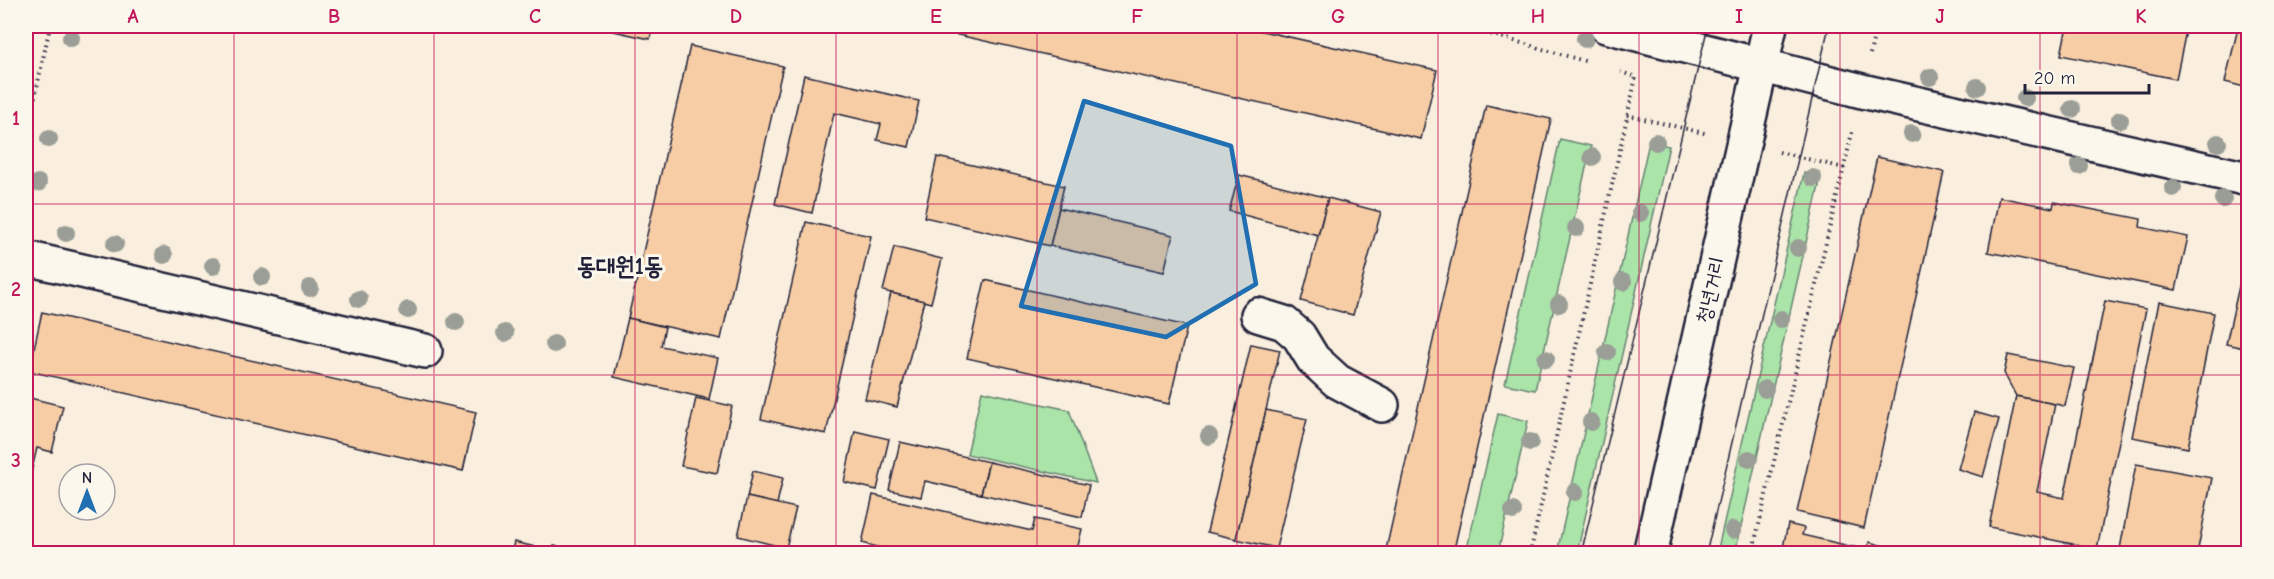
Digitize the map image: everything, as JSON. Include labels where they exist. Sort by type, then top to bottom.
[{"type":"main road","points":[[1606,26],[1862,90],[2248,179]]},
{"type":"main road","name":"청년거리","points":[[1650,554],[1770,26]]},
{"type":"main road","points":[[26,258],[425,351]]},
{"type":"main road","points":[[1258,315],[1284,323],[1299,336],[1313,359],[1337,381],[1382,405]]},
{"type":"path","points":[[26,139],[50,26]]},
{"type":"path","points":[[1462,26],[1593,64]]},
{"type":"path","points":[[1752,554],[1876,26]]},
{"type":"path","points":[[1530,554],[1636,77],[1614,70]]},
{"type":"highlighted area","points":[[1084,101],[1231,146],[1256,284],[1166,337],[1021,306]]},
{"type":"green space","points":[[1560,139],[1591,146],[1535,390],[1505,384]]},
{"type":"green space","points":[[1649,142],[1669,146],[1577,553],[1557,553]]},
{"type":"green space","points":[[1804,173],[1821,177],[1735,553],[1717,553]]},
{"type":"green space","points":[[982,391],[1069,410],[1096,483],[967,454]]},
{"type":"green space","points":[[1498,414],[1528,421],[1498,553],[1466,553]]},
{"type":"building","points":[[591,26],[653,26],[650,39]]},
{"type":"building","points":[[918,26],[1240,26],[1437,70],[1421,139]]},
{"type":"building","points":[[2067,26],[2187,26],[2176,79],[2061,55]]},
{"type":"building","points":[[2238,28],[2248,30],[2248,88],[2225,82]]},
{"type":"building","points":[[690,46],[783,66],[721,339],[628,318]]},
{"type":"building","points":[[804,75],[919,101],[909,147],[877,140],[881,124],[834,113],[812,213],[775,204]]},
{"type":"building","points":[[1486,105],[1551,119],[1453,554],[1385,554]]},
{"type":"building","points":[[937,157],[1064,186],[1050,246],[924,217]]},
{"type":"building","points":[[1877,157],[1944,172],[1864,528],[1797,512]]},
{"type":"building","points":[[1239,175],[1328,198],[1318,235],[1229,211]]},
{"type":"building","points":[[1999,197],[2053,208],[2054,202],[2141,219],[2140,227],[2188,237],[2176,290],[1988,252]]},
{"type":"building","points":[[1328,198],[1381,212],[1353,315],[1301,301]]},
{"type":"building","points":[[1059,208],[1173,235],[1164,272],[1050,246]]},
{"type":"building","points":[[806,222],[871,236],[826,434],[761,419]]},
{"type":"building","points":[[894,247],[942,259],[931,303],[883,291]]},
{"type":"building","points":[[2244,264],[2248,265],[2248,349],[2226,344]]},
{"type":"building","points":[[985,280],[1187,326],[1169,404],[967,358]]},
{"type":"building","points":[[891,293],[924,301],[897,407],[865,399]]},
{"type":"building","points":[[2105,301],[2146,309],[2097,549],[1989,527],[2016,396],[2055,404],[2037,492],[2064,498]]},
{"type":"building","points":[[2159,302],[2214,313],[2188,448],[2132,437]]},
{"type":"building","points":[[42,312],[476,412],[463,471],[29,371]]},
{"type":"building","points":[[628,318],[665,327],[661,346],[718,358],[709,399],[614,377]]},
{"type":"building","points":[[1251,344],[1280,350],[1236,539],[1207,532]]},
{"type":"building","points":[[2008,355],[2074,368],[2065,406],[2016,396],[2004,373]]},
{"type":"building","points":[[26,397],[63,406],[52,452],[37,448],[27,490]]},
{"type":"building","points":[[696,398],[732,406],[717,473],[681,466]]},
{"type":"building","points":[[1266,410],[1307,419],[1276,548],[1236,539]]},
{"type":"building","points":[[1974,412],[1999,419],[1983,477],[1958,469]]},
{"type":"building","points":[[855,431],[889,439],[877,490],[844,482]]},
{"type":"building","points":[[900,442],[989,462],[981,494],[925,481],[921,497],[889,490]]},
{"type":"building","points":[[989,462],[1089,485],[1082,517],[981,494]]},
{"type":"building","points":[[2136,464],[2212,478],[2197,554],[2119,554]]},
{"type":"building","points":[[753,471],[783,478],[777,504],[747,497]]},
{"type":"building","points":[[873,495],[1032,531],[1035,519],[1082,529],[1076,554],[905,554],[862,543]]},
{"type":"building","points":[[747,497],[796,508],[786,548],[738,536]]},
{"type":"building","points":[[1788,524],[1804,528],[1802,535],[1867,550],[1869,542],[1884,546],[1882,554],[1789,554],[1782,552]]},
{"type":"building","points":[[514,542],[553,551],[554,546],[589,554],[511,554]]},
{"type":"tram line","points":[[1581,554],[1708,26]]},
{"type":"tram line","points":[[1706,554],[1829,26]]},
{"type":"district","name":"동대원1동","points":[[620,266]]}]
